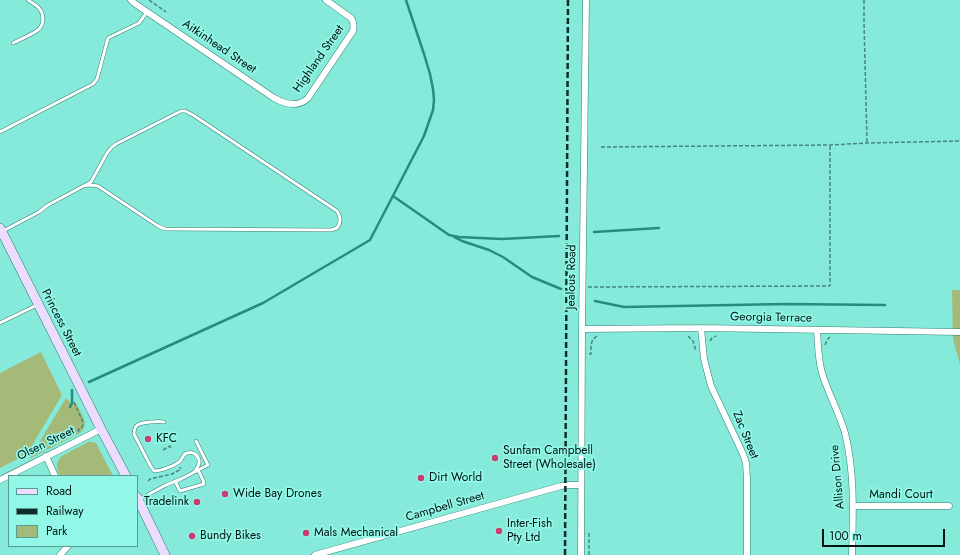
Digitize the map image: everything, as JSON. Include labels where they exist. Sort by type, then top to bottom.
[{"type":"main road","name":"Princess Street","points":[[1,230],[125,475]]},
{"type":"main road","points":[[138,498],[165,555]]},
{"type":"street","name":"Aitkinhead Street","points":[[131,0],[274,98],[287,104],[298,104]]},
{"type":"street","name":"Highland Street","points":[[298,104],[305,102],[353,31],[354,24],[351,18],[326,0]]},
{"type":"street","name":"Jealous Road","points":[[581,555],[582,287],[586,0]]},
{"type":"street","name":"Georgia Terrace","points":[[582,329],[701,328],[960,332]]},
{"type":"street","name":"Zac Street","points":[[701,328],[707,373],[746,463],[747,555]]},
{"type":"street","name":"Allison Drive","points":[[817,330],[821,370],[839,415],[849,452],[853,506],[852,555]]},
{"type":"street","name":"Olsen Street","points":[[10,475],[101,429]]},
{"type":"street","points":[[46,456],[56,475]]},
{"type":"street","name":"Campbell Street","points":[[315,555],[556,488],[570,485],[581,485]]},
{"type":"street","name":"Mandi Court","points":[[853,506],[949,506]]},
{"type":"street","points":[[60,555],[67,547]]},
{"type":"lane","points":[[13,43],[37,30],[42,23],[42,14],[40,10],[28,0]]},
{"type":"lane","points":[[0,132],[93,84],[97,79],[108,38],[139,23],[147,12]]},
{"type":"lane","points":[[1,230],[39,212],[48,205],[83,186],[91,182],[107,153],[112,147],[181,111],[185,111],[193,115],[337,211],[340,221],[337,228],[331,230],[165,229],[158,226],[102,188],[95,185],[83,186]]},
{"type":"lane","points":[[0,323],[38,304]]},
{"type":"lane","points":[[164,422],[159,421],[141,423],[134,429],[134,434],[150,465],[154,471],[159,471],[178,462],[186,453],[190,452],[195,454],[199,459],[199,465],[196,471]]},
{"type":"lane","points":[[138,498],[208,465],[196,441]]},
{"type":"lane","points":[[175,481],[180,491],[204,484],[203,480],[196,471]]},
{"type":"path","points":[[148,0],[166,12]]},
{"type":"path","points":[[864,0],[867,143]]},
{"type":"path","points":[[600,147],[830,145],[960,141]]},
{"type":"path","points":[[582,287],[830,286],[830,145]]},
{"type":"path","points":[[588,354],[590,354],[590,345],[593,339],[600,335]]},
{"type":"path","points":[[684,335],[690,336],[694,344],[695,351],[699,351]]},
{"type":"path","points":[[710,345],[712,338],[718,335]]},
{"type":"path","points":[[74,402],[83,422],[82,428],[78,430],[82,438]]},
{"type":"path","points":[[163,450],[170,446],[171,448]]},
{"type":"path","points":[[589,532],[589,555]]},
{"type":"green space","points":[[952,290],[960,290],[960,364],[953,339]]},
{"type":"green space","points":[[41,352],[62,395],[27,454],[0,468],[0,373]]},
{"type":"green space","points":[[66,398],[71,403],[76,403],[83,416],[85,424],[82,431],[29,459]]},
{"type":"green space","points":[[88,442],[96,443],[112,475],[60,475],[57,466],[58,461],[62,456]]},
{"type":"waterway","points":[[89,382],[263,303],[370,240],[424,136],[433,110],[434,100],[430,74],[406,0]]},
{"type":"waterway","points":[[393,196],[449,235],[459,237],[502,239],[559,236]]},
{"type":"waterway","points":[[594,232],[659,228]]},
{"type":"waterway","points":[[454,237],[489,250],[503,257],[532,277],[561,289]]},
{"type":"waterway","points":[[595,301],[624,307],[785,304],[885,305]]},
{"type":"waterway","points":[[70,407],[72,403],[72,390]]},
{"type":"railway","points":[[565,555],[568,0]]},
{"type":"place","name":"KFC","points":[[148,439]]},
{"type":"place","name":"Sunfam Campbell Street (Wholesale)","points":[[495,458]]},
{"type":"place","name":"Dirt World","points":[[421,478]]},
{"type":"place","name":"Wide Bay Drones","points":[[225,494]]},
{"type":"place","name":"Tradelink","points":[[197,502]]},
{"type":"place","name":"Inter-Fish Pty Ltd","points":[[499,531]]},
{"type":"place","name":"Mals Mechanical","points":[[306,533]]},
{"type":"place","name":"Bundy Bikes","points":[[192,536]]}]
